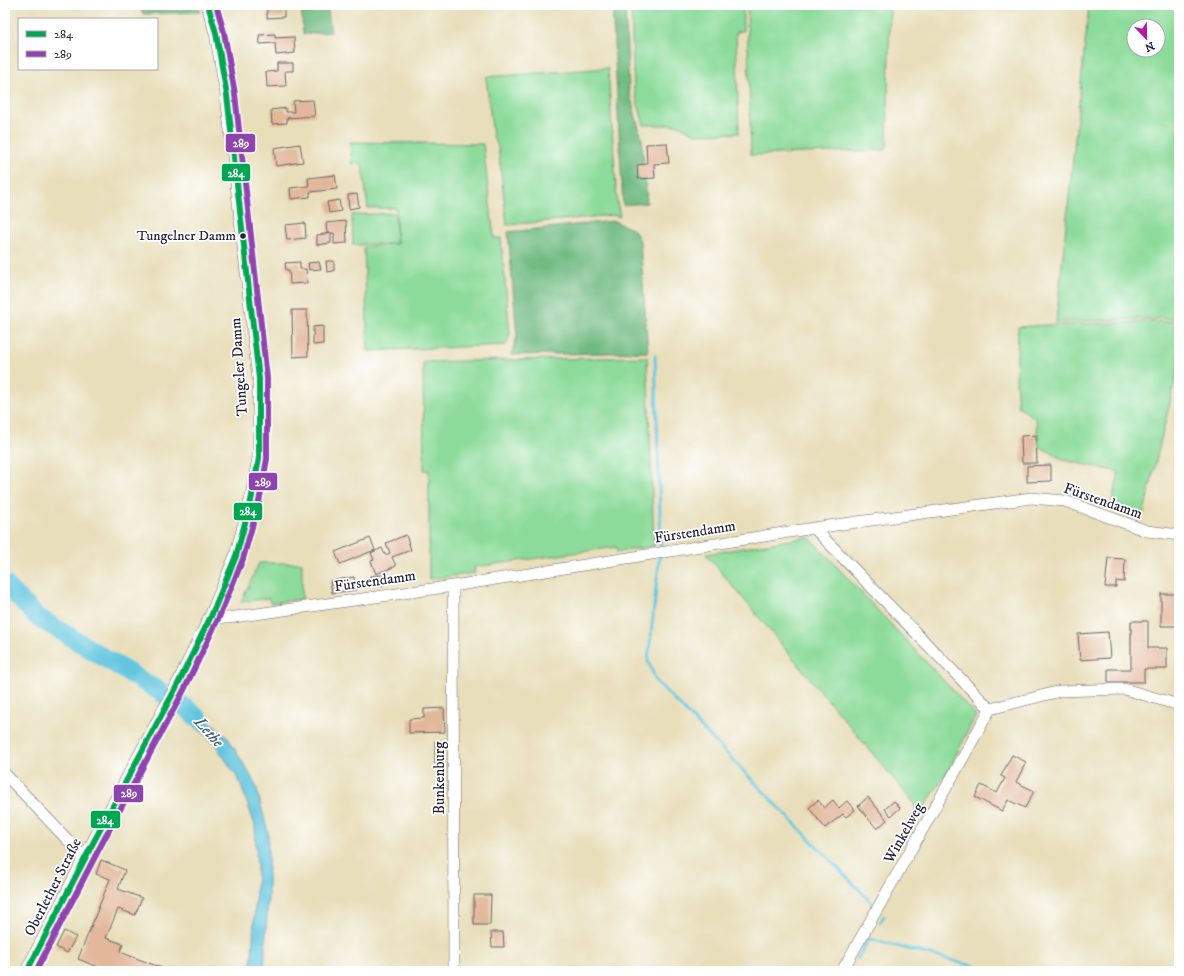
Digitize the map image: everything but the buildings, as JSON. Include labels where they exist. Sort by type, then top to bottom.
[{"type":"street","name":"Tungeler Damm","points":[[164,711],[212,614],[236,556],[247,521],[259,458],[259,379],[228,102],[216,33],[208,5]]},
{"type":"street","name":"Fürstendamm","points":[[212,614],[221,618],[228,618],[454,586],[814,528],[1030,498],[1065,501],[1147,531],[1179,536]]},
{"type":"street","points":[[814,528],[990,709],[1060,691],[1124,689],[1179,705]]},
{"type":"street","name":"Bunkenburg","points":[[454,586],[454,971]]},
{"type":"street","name":"Winkelweg","points":[[842,971],[990,709]]},
{"type":"street","name":"Oberlether Straße","points":[[28,971],[164,711]]},
{"type":"street","points":[[5,774],[86,858]]},
{"type":"green space","points":[[139,5],[199,5],[200,12],[143,14]]},
{"type":"green space","points":[[301,5],[327,5],[331,32],[303,34]]},
{"type":"green space","points":[[612,5],[625,5],[629,91],[642,140],[647,203],[623,205]]},
{"type":"green space","points":[[631,5],[743,5],[743,31],[736,32],[739,133],[695,134],[679,125],[644,125],[634,90]]},
{"type":"green space","points":[[747,5],[890,5],[887,145],[885,150],[751,155]]},
{"type":"green space","points":[[1089,5],[1179,5],[1179,318],[1056,322]]},
{"type":"green space","points":[[608,68],[617,202],[620,217],[613,215],[507,225],[498,146],[493,137],[486,77]]},
{"type":"green space","points":[[350,142],[483,144],[494,238],[501,238],[510,334],[506,345],[368,351],[364,247],[397,244],[396,208],[368,208],[362,163],[352,164]]},
{"type":"green space","points":[[395,213],[396,243],[353,245],[352,215]]},
{"type":"green space","points":[[614,221],[634,230],[640,241],[648,352],[511,355],[517,336],[508,232]]},
{"type":"green space","points":[[1179,321],[1179,364],[1143,516],[1111,505],[1119,472],[1063,460],[1049,451],[1039,447],[1036,419],[1018,406],[1016,382],[1018,327]]},
{"type":"green space","points":[[647,357],[654,546],[617,552],[616,547],[474,567],[475,573],[429,579],[429,470],[424,470],[423,362]]},
{"type":"green space","points":[[809,537],[976,715],[949,769],[917,818],[914,803],[706,554]]},
{"type":"green space","points":[[259,563],[302,563],[302,599],[270,603],[269,598],[241,602]]},
{"type":"water","points":[[184,697],[228,738],[255,783],[268,832],[268,895],[264,971],[251,971],[257,871],[255,825],[239,780],[215,744],[178,710]]},
{"type":"waterway","points":[[655,356],[661,544],[648,661],[656,681],[872,903]]},
{"type":"waterway","name":"Lethe","points":[[5,584],[36,616],[185,707],[200,720]]},
{"type":"waterway","points":[[880,922],[884,916]]},
{"type":"waterway","points":[[857,959],[869,939],[993,971]]},
{"type":"transit line","name":"284","points":[[27,971],[93,843],[177,686],[212,614],[236,556],[251,501],[259,458],[259,379],[227,95],[216,33],[208,5]]},
{"type":"transit line","name":"289","points":[[36,971],[184,690],[219,617],[243,559],[259,502],[267,459],[267,378],[235,94],[224,32],[216,5]]},
{"type":"place","name":"Tungelner Damm","points":[[243,236]]}]
